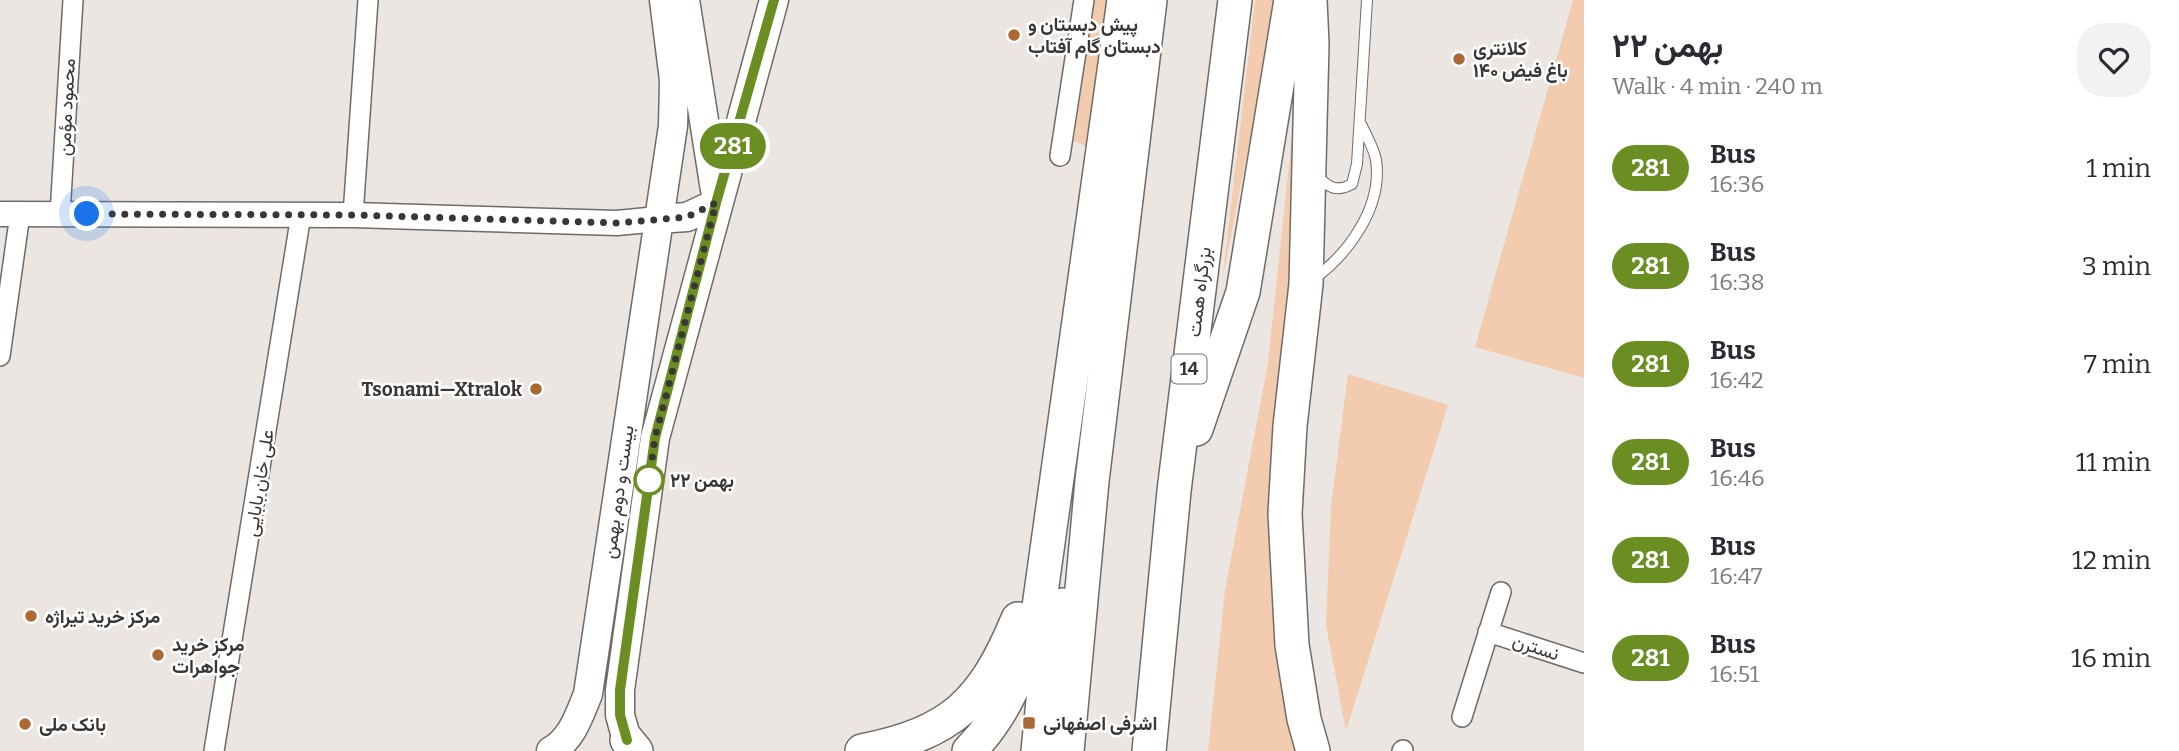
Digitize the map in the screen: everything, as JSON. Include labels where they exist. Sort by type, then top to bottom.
[{"type":"highway","points":[[969,751],[996,719],[1025,661],[1037,621],[1046,537],[1101,174],[1124,0]]},
{"type":"highway","points":[[1038,751],[1059,682],[1092,481],[1150,0]]},
{"type":"highway","name":"بزرگراه همت","points":[[1155,747],[1159,648],[1174,491],[1235,0]]},
{"type":"highway","points":[[1174,491],[1243,292],[1290,0]]},
{"type":"highway","points":[[1310,0],[1306,284],[1290,426],[1285,514],[1292,645],[1312,751]]},
{"type":"highway","points":[[1101,174],[1111,317]]},
{"type":"highway","points":[[862,751],[911,740],[929,732],[957,714],[976,696],[1006,648],[1046,537]]},
{"type":"highway","points":[[1059,682],[1067,751]]},
{"type":"main road","points":[[664,0],[674,80],[673,126],[658,219],[687,217],[716,203],[695,46],[685,0]]},
{"type":"main road","name":"بیست و دوم بهمن","points":[[632,745],[620,715],[620,690],[655,438],[716,203],[774,0]]},
{"type":"main road","name":"بیست و دوم بهمن","points":[[551,751],[563,745],[575,726],[588,694],[658,219]]},
{"type":"street","name":"محمود مؤمن","points":[[60,214],[73,0]]},
{"type":"street","points":[[353,215],[368,0]]},
{"type":"street","points":[[1060,156],[1084,0]]},
{"type":"street","points":[[0,356],[10,214],[353,215],[618,223],[658,219]]},
{"type":"street","name":"علی خان بابایی","points":[[214,751],[301,215]]},
{"type":"street","points":[[1462,717],[1501,592]]},
{"type":"street","name":"نسترن","points":[[1488,632],[1584,663]]},
{"type":"lane","points":[[1309,167],[1328,187],[1342,190],[1352,184],[1360,121],[1367,0]]},
{"type":"lane","points":[[1306,284],[1331,267],[1346,249],[1360,228],[1371,201],[1376,158],[1360,121]]},
{"type":"shaded area","points":[[1094,0],[1109,0],[1090,148],[1074,141]]},
{"type":"shaded area","points":[[1255,0],[1277,0],[1222,282]]},
{"type":"shaded area","points":[[1573,0],[1584,0],[1584,378],[1475,347]]},
{"type":"shaded area","points":[[1296,98],[1304,751],[1208,751],[1225,590],[1268,363]]},
{"type":"shaded area","points":[[1348,374],[1448,405],[1346,731],[1326,625],[1331,506]]},
{"type":"bus line","name":"281","points":[[627,740],[620,715],[622,665],[655,438],[716,203],[774,0]]},
{"type":"place","name":"پیش دبستان و دبستان گام آفتاب","points":[[1014,35]]},
{"type":"place","name":"کلانتری ۱۴۰ باغ فیض","points":[[1459,59]]},
{"type":"place","name":"Tsonami—Xtralok","points":[[536,389]]},
{"type":"place","name":"۲۲ بهمن","points":[[649,480]]},
{"type":"place","name":"مرکز خرید تیراژه","points":[[31,616]]},
{"type":"place","name":"مرکز خرید جواهرات","points":[[158,655]]},
{"type":"place","name":"اشرفی اصفهانی","points":[[1029,723]]},
{"type":"place","name":"بانک ملی","points":[[25,724]]},
{"type":"route","points":[[87,214],[353,215],[618,223],[687,217],[716,203],[655,438],[648,488],[649,480]]}]
